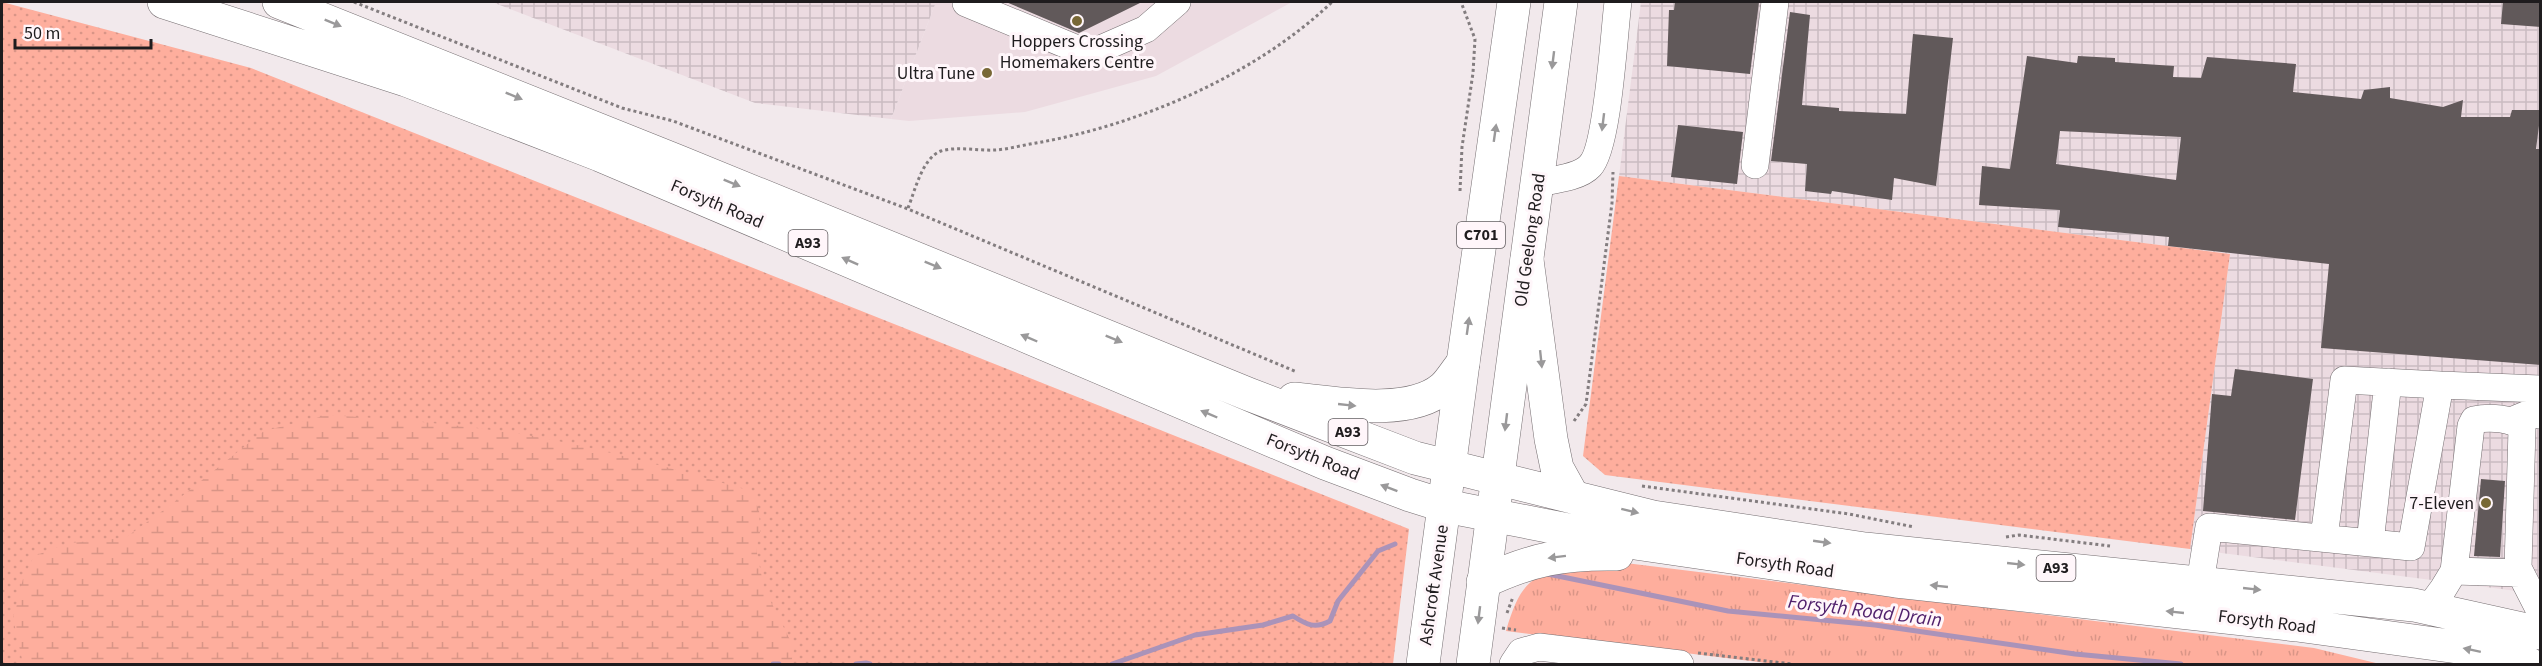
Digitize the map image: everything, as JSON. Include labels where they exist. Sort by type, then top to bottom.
[{"type":"main road","name":"Forsyth Road","points":[[164,2],[406,80],[589,150],[1325,463],[1445,506],[1635,543],[1896,581],[2308,627],[2472,649],[2529,664]]},
{"type":"main road","name":"Forsyth Road","points":[[279,2],[688,165],[1248,394],[1415,458],[1450,468],[1653,517],[1865,549],[2428,608],[2541,633]]},
{"type":"main road","name":"C701","points":[[1445,506],[1514,2]]},
{"type":"main road","name":"Old Geelong Road","points":[[1499,479],[1561,2]]},
{"type":"main road","points":[[1527,260],[1551,439],[1557,468],[1573,497]]},
{"type":"main road","points":[[1248,394],[1366,407],[1393,405],[1429,397],[1443,388],[1463,363]]},
{"type":"main road","name":"C701","points":[[1492,516],[1499,479]]},
{"type":"main road","name":"Ashcroft Avenue","points":[[1423,664],[1445,506]]},
{"type":"main road","points":[[1473,664],[1492,516]]},
{"type":"main road","points":[[1483,582],[1528,562],[1573,555],[1720,555]]},
{"type":"street","points":[[967,2],[1089,54],[1146,29],[1177,2]]},
{"type":"street","points":[[1498,2],[1508,46]]},
{"type":"street","points":[[1537,183],[1584,171],[1597,155],[1602,132],[1618,2]]},
{"type":"street","points":[[1755,165],[1775,2]]},
{"type":"street","points":[[2324,538],[2344,380],[2541,389]]},
{"type":"street","points":[[2370,543],[2388,382]]},
{"type":"street","points":[[2411,547],[2440,385]]},
{"type":"street","points":[[2511,422],[2528,414],[2541,415]]},
{"type":"street","points":[[2428,608],[2444,590],[2454,566],[2470,426],[2474,420],[2481,419],[2511,422],[2519,424],[2522,429],[2518,568],[2529,578],[2541,611]]},
{"type":"street","points":[[2200,583],[2209,527],[2411,547],[2454,566],[2529,578]]},
{"type":"street","points":[[1514,664],[1521,652],[1539,647],[1680,664]]},
{"type":"path","points":[[354,2],[622,108],[673,121],[908,208],[1307,377]]},
{"type":"path","points":[[908,208],[926,163],[940,151],[996,150],[1039,142],[1107,126],[1186,97],[1275,47],[1332,2]]},
{"type":"path","points":[[1460,195],[1462,147],[1473,73],[1475,39],[1461,2]]},
{"type":"path","points":[[1551,439],[1564,435],[1586,404],[1612,203],[1614,168]]},
{"type":"path","points":[[1639,486],[1849,514],[1920,528]]},
{"type":"path","points":[[1997,538],[2019,535],[2112,547]]},
{"type":"path","points":[[1502,628],[1511,599],[1518,594]]},
{"type":"shaded area","points":[[492,2],[936,2],[891,119],[755,103]]},
{"type":"shaded area","name":"Hoppers Crossing Homemakers Centre","points":[[936,2],[1292,2],[1156,76],[1025,112],[909,121],[891,119]]},
{"type":"shaded area","points":[[1641,2],[2540,2],[2540,594],[2190,549],[2230,254],[1619,176]]},
{"type":"green space","points":[[2,2],[251,68],[1409,529],[1393,664],[2,664]]},
{"type":"green space","points":[[1619,176],[2230,254],[2190,549],[1605,475],[1583,456]]},
{"type":"green space","points":[[328,415],[430,423],[532,436],[612,453],[744,489],[753,495],[759,510],[760,532],[756,548],[764,588],[794,648],[791,664],[23,664],[13,618],[23,579],[34,556],[69,543],[125,538],[264,431]]},
{"type":"green space","points":[[1585,558],[2314,648],[2380,664],[1775,664],[1506,631],[1518,598],[1525,588],[1542,575]]},
{"type":"building","name":"Hoppers Crossing Homemakers Centre","points":[[1006,2],[1142,2],[1079,33]]},
{"type":"building","points":[[1675,2],[1759,2],[1750,74],[1667,66],[1669,10],[1674,10]]},
{"type":"building","points":[[2503,2],[2541,2],[2541,27],[2501,24]]},
{"type":"building","points":[[1790,12],[1810,15],[1802,105],[1839,108],[1839,111],[1906,114],[1913,34],[1953,38],[1936,186],[1894,178],[1892,200],[1832,191],[1831,194],[1805,191],[1807,164],[1771,161]]},
{"type":"building","points":[[2027,56],[2077,63],[2078,56],[2115,58],[2115,62],[2174,66],[2173,77],[2201,78],[2207,57],[2296,64],[2293,92],[2361,99],[2364,90],[2390,87],[2390,98],[2443,107],[2463,100],[2461,117],[2510,117],[2512,110],[2541,110],[2536,149],[2541,149],[2541,365],[2321,348],[2329,264],[2168,246],[2169,237],[2058,227],[2060,210],[1979,205],[1982,166],[2010,169]],"holes":[[[2060,131],[2181,137],[2176,180],[2056,164]]]},
{"type":"building","points":[[1678,125],[1743,132],[1737,184],[1671,177]]},
{"type":"building","points":[[2235,369],[2313,379],[2295,520],[2203,511],[2212,394],[2231,396]]},
{"type":"building","points":[[2481,479],[2505,481],[2500,557],[2474,556]]},
{"type":"waterway","name":"Forsyth Road Drain","points":[[1112,664],[1195,635],[1263,625],[1293,616],[1311,625],[1320,625],[1330,621],[1338,601],[1378,551],[1395,544]]},
{"type":"waterway","name":"Forsyth Road Drain","points":[[1548,574],[1728,611],[1875,625],[2075,654],[2181,664]]},
{"type":"waterway","name":"Forsyth Road Drain","points":[[773,664],[779,664]]},
{"type":"waterway","name":"Forsyth Road Drain","points":[[856,664],[870,664]]},
{"type":"place","name":"Hoppers Crossing Homemakers Centre","points":[[1077,21]]},
{"type":"place","name":"Ultra Tune","points":[[987,73]]},
{"type":"place","name":"7-Eleven","points":[[2486,503]]}]
